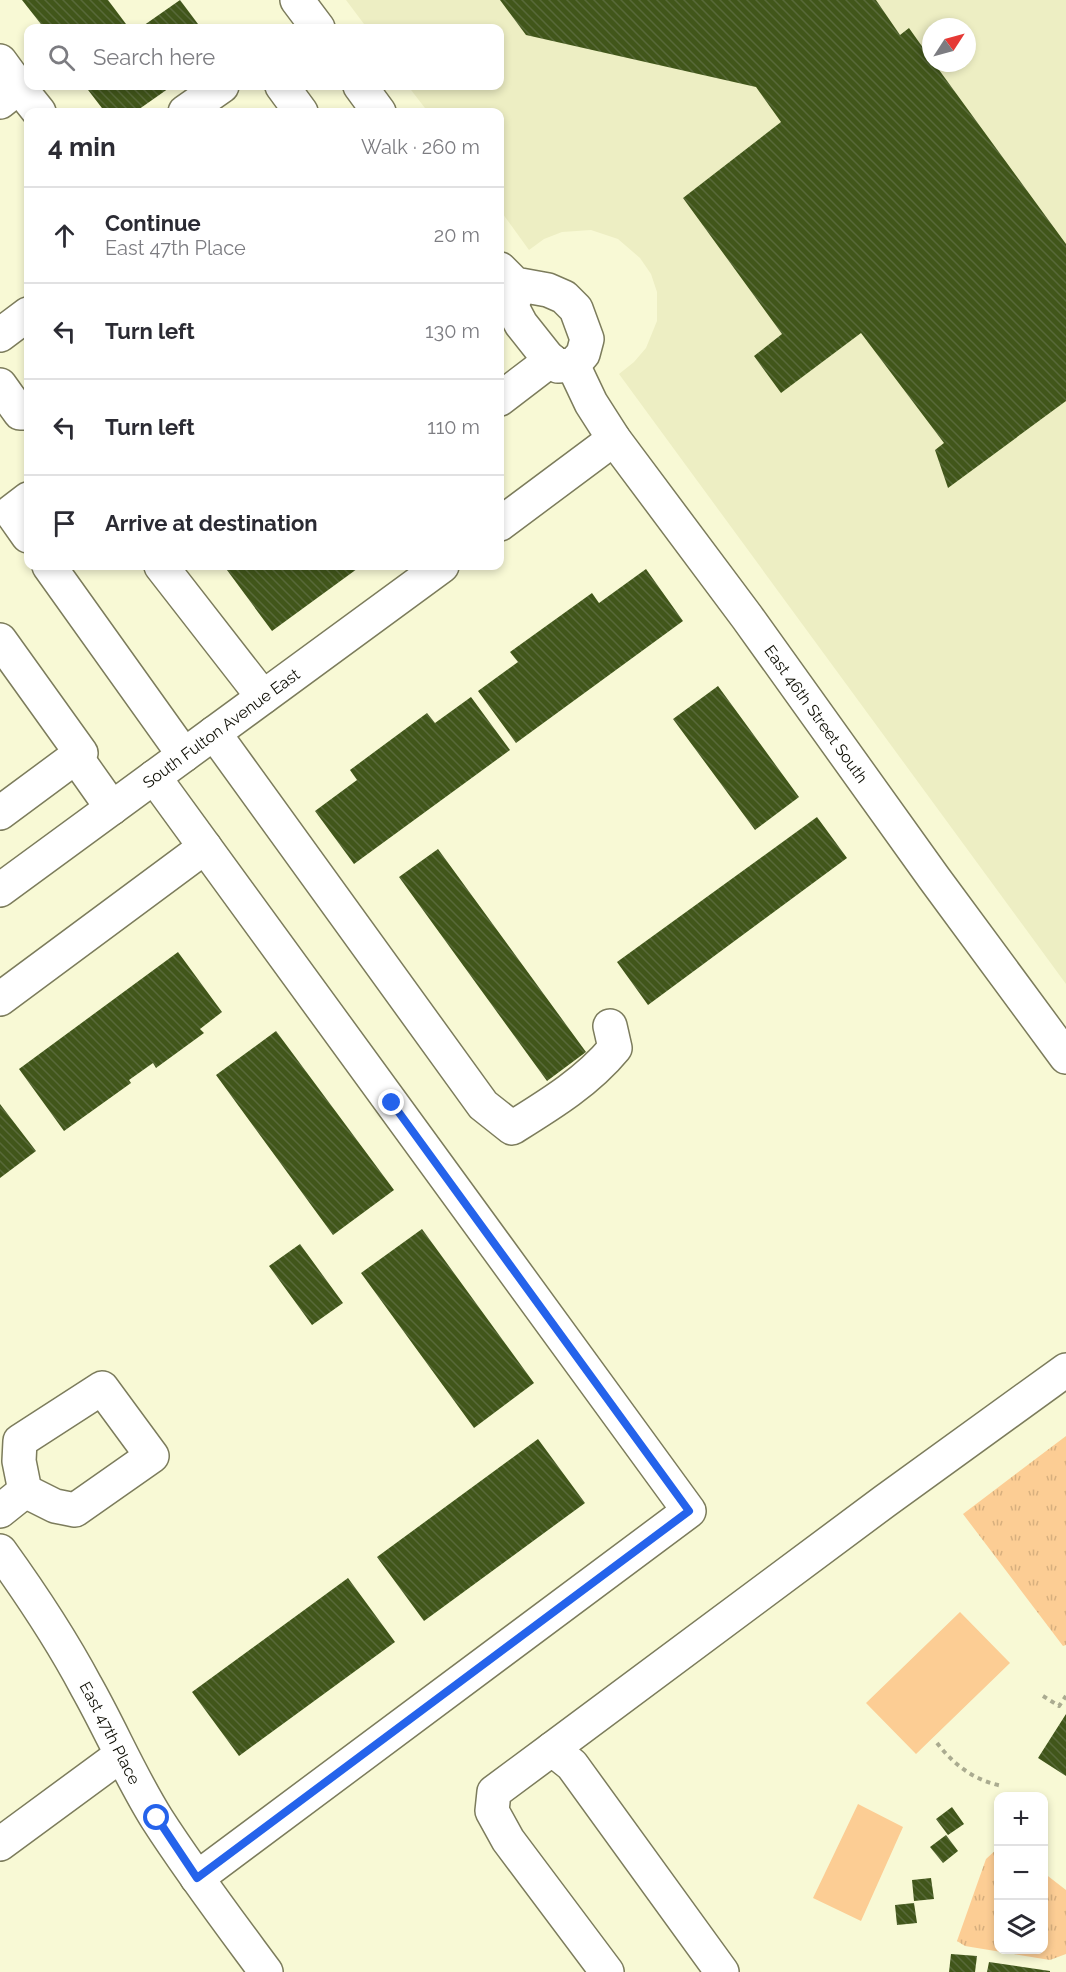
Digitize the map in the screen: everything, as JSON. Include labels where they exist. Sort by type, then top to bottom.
[{"type":"street","points":[[0,60],[20,101]]},
{"type":"street","points":[[191,108],[216,90]]},
{"type":"street","points":[[285,90],[298,108]]},
{"type":"street","points":[[363,90],[376,108]]},
{"type":"street","name":"East 46th Street South","points":[[562,363],[583,354],[587,339],[576,309],[564,297],[507,277],[513,309],[521,324],[562,363],[614,439],[747,617],[934,878],[1066,1057]]},
{"type":"street","points":[[0,335],[24,317]]},
{"type":"street","points":[[504,397],[562,363]]},
{"type":"street","points":[[0,385],[20,413],[24,412]]},
{"type":"street","points":[[504,521],[614,439]]},
{"type":"street","points":[[24,502],[11,512],[24,530]]},
{"type":"street","points":[[52,570],[184,755]]},
{"type":"street","points":[[164,570],[263,697]]},
{"type":"street","name":"South Fulton Avenue East","points":[[0,890],[437,570]]},
{"type":"street","points":[[0,640],[81,753],[0,813]]},
{"type":"street","points":[[214,733],[483,1105],[512,1128],[584,1080],[602,1064],[615,1048],[610,1026]]},
{"type":"street","points":[[76,757],[112,808]]},
{"type":"street","points":[[154,777],[689,1511],[197,1878]]},
{"type":"street","points":[[0,999],[205,847]]},
{"type":"street","points":[[607,1972],[508,1840],[492,1811],[494,1792],[1066,1370]]},
{"type":"street","name":"East 47th Place","points":[[3,1562],[60,1640],[157,1818],[197,1878],[266,1972]]},
{"type":"street","points":[[552,1749],[572,1765],[722,1972]]},
{"type":"street","points":[[0,1844],[121,1755]]},
{"type":"path","points":[[1043,1696],[1059,1706],[1066,1696]]},
{"type":"path","points":[[937,1743],[960,1768],[987,1783],[1003,1786]]},
{"type":"shaded area","points":[[346,0],[1066,0],[1066,984],[619,374],[646,348],[657,321],[657,292],[651,274],[640,258],[618,239],[591,230],[562,232],[544,239],[529,250],[504,216],[504,108],[425,108],[411,90],[504,90],[504,24],[364,24]]},
{"type":"green space","points":[[1066,1436],[1066,1645],[1063,1646],[963,1514]]},
{"type":"green space","points":[[960,1612],[1010,1663],[916,1754],[866,1703]]},
{"type":"green space","points":[[858,1804],[903,1827],[861,1921],[813,1898]]},
{"type":"green space","points":[[994,1852],[994,1951],[965,1946],[957,1941],[986,1859]]},
{"type":"green space","points":[[1048,1876],[1066,1890],[1066,1954],[1050,1960],[1014,1954],[1048,1954]]},
{"type":"building","points":[[22,0],[108,0],[126,24],[41,24]]},
{"type":"building","points":[[180,0],[198,24],[146,24]]},
{"type":"building","points":[[500,0],[876,0],[900,35],[909,28],[922,46],[922,72],[941,72],[1066,244],[1066,401],[948,488],[935,450],[944,443],[861,333],[781,393],[754,356],[782,334],[683,198],[781,122],[756,87],[526,35]]},
{"type":"building","points":[[88,90],[166,90],[141,108],[102,108]]},
{"type":"building","points":[[646,569],[683,621],[516,743],[478,691],[518,662],[510,652],[592,593],[599,603]]},
{"type":"building","points":[[227,570],[356,570],[272,631]]},
{"type":"building","points":[[718,686],[799,797],[755,830],[673,719]]},
{"type":"building","points":[[471,697],[510,750],[354,864],[315,811],[357,780],[350,770],[427,713],[435,723]]},
{"type":"building","points":[[817,817],[847,858],[648,1005],[617,962]]},
{"type":"building","points":[[438,849],[586,1052],[547,1081],[399,877]]},
{"type":"building","points":[[178,952],[222,1012],[200,1029],[204,1033],[156,1068],[153,1063],[129,1080],[131,1083],[64,1131],[19,1069]]},
{"type":"building","points":[[276,1031],[394,1190],[333,1235],[216,1075]]},
{"type":"building","points":[[0,1104],[36,1151],[0,1178]]},
{"type":"building","points":[[422,1229],[534,1383],[474,1428],[361,1273]]},
{"type":"building","points":[[300,1244],[343,1303],[312,1325],[269,1266]]},
{"type":"building","points":[[538,1439],[585,1503],[424,1621],[377,1557]]},
{"type":"building","points":[[348,1578],[395,1642],[239,1756],[192,1692]]},
{"type":"building","points":[[1066,1714],[1066,1776],[1038,1758]]},
{"type":"building","points":[[952,1807],[964,1824],[948,1835],[936,1819]]},
{"type":"building","points":[[946,1835],[958,1851],[943,1863],[930,1847]]},
{"type":"building","points":[[931,1878],[934,1899],[914,1901],[912,1880]]},
{"type":"building","points":[[914,1903],[917,1923],[897,1925],[895,1905]]},
{"type":"building","points":[[951,1954],[977,1956],[975,1972],[949,1972]]},
{"type":"building","points":[[989,1962],[1050,1971],[1050,1972],[987,1972]]},
{"type":"route","points":[[157,1818],[197,1878],[689,1511],[392,1103]]}]
